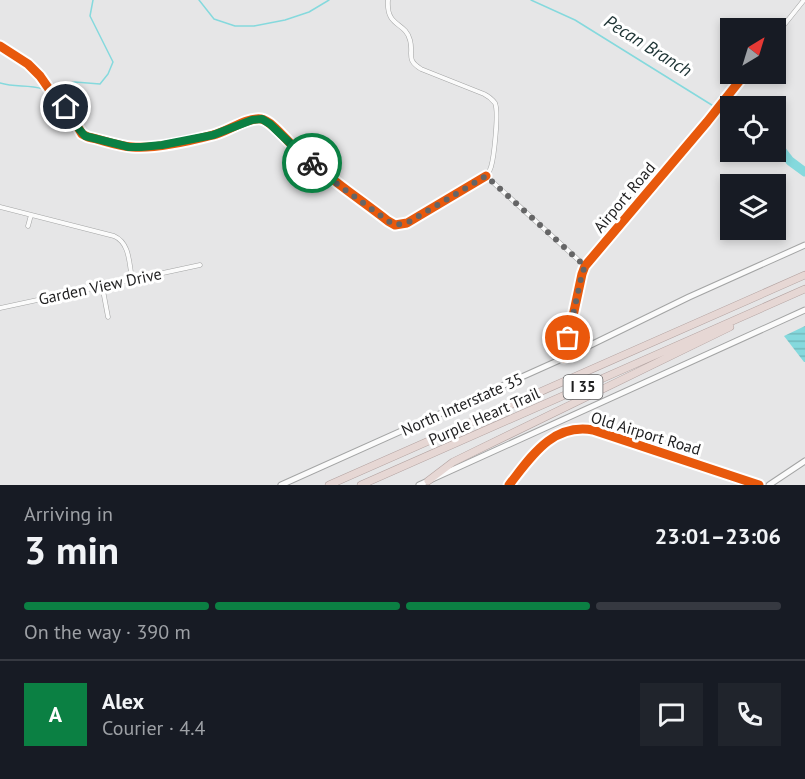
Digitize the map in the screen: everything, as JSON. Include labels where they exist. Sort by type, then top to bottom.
[{"type":"highway","name":"Purple Heart Trail","points":[[329,485],[805,275]]},
{"type":"highway","name":"Purple Heart Trail","points":[[361,485],[805,289]]},
{"type":"highway","points":[[428,481],[453,462],[746,320],[756,311]]},
{"type":"main road","name":"North Interstate 35","points":[[281,485],[564,358],[689,297],[805,245]]},
{"type":"main road","points":[[419,485],[805,310]]},
{"type":"main road","points":[[769,485],[805,461]]},
{"type":"street","points":[[0,46],[28,64],[40,76],[66,107],[81,132],[88,137],[129,147],[162,145],[213,135],[252,120],[262,119],[333,181],[395,225],[407,223],[486,176],[491,166],[497,112],[495,103],[484,94],[415,65],[411,59],[410,40],[405,31],[390,18],[388,0]]},
{"type":"street","points":[[786,22],[804,0]]},
{"type":"street","name":"Airport Road","points":[[564,358],[585,266],[737,84]]},
{"type":"street","points":[[486,176],[585,266]]},
{"type":"street","points":[[0,207],[120,239],[126,247],[132,279]]},
{"type":"street","points":[[28,226],[31,215]]},
{"type":"street","name":"Garden View Drive","points":[[0,308],[201,265]]},
{"type":"street","points":[[102,285],[108,317]]},
{"type":"street","name":"Old Airport Road","points":[[509,485],[543,444],[572,429],[581,428],[613,436],[759,485]]},
{"type":"water","points":[[805,326],[805,362],[804,362],[784,336]]},
{"type":"waterway","name":"Pecan Branch","points":[[53,86],[75,82],[100,84],[108,74],[113,62],[90,16],[93,0]]},
{"type":"waterway","name":"Pecan Branch","points":[[199,0],[214,19],[235,26],[254,26],[285,20],[309,12],[329,0]]},
{"type":"waterway","name":"Pecan Branch","points":[[531,0],[575,20],[715,107]]},
{"type":"waterway","name":"Pecan Branch","points":[[0,83],[43,89]]},
{"type":"waterway","name":"Pecan Branch","points":[[786,156],[805,172]]},
{"type":"cycle path","points":[[0,46],[28,64],[40,76],[66,107],[82,134],[88,137],[126,146],[152,147],[219,133],[250,120],[265,120],[329,177],[395,225],[407,223],[486,176]]},
{"type":"cycle path","points":[[564,358],[585,266],[737,84]]},
{"type":"cycle path","points":[[509,485],[544,444],[554,437],[579,429],[593,430],[759,485]]},
{"type":"way so far","points":[[312,163],[333,181],[395,225],[407,223],[486,176],[585,266],[568,338]]},
{"type":"route","points":[[66,107],[85,136],[129,147],[162,145],[213,135],[252,120],[262,119],[312,163]]}]
